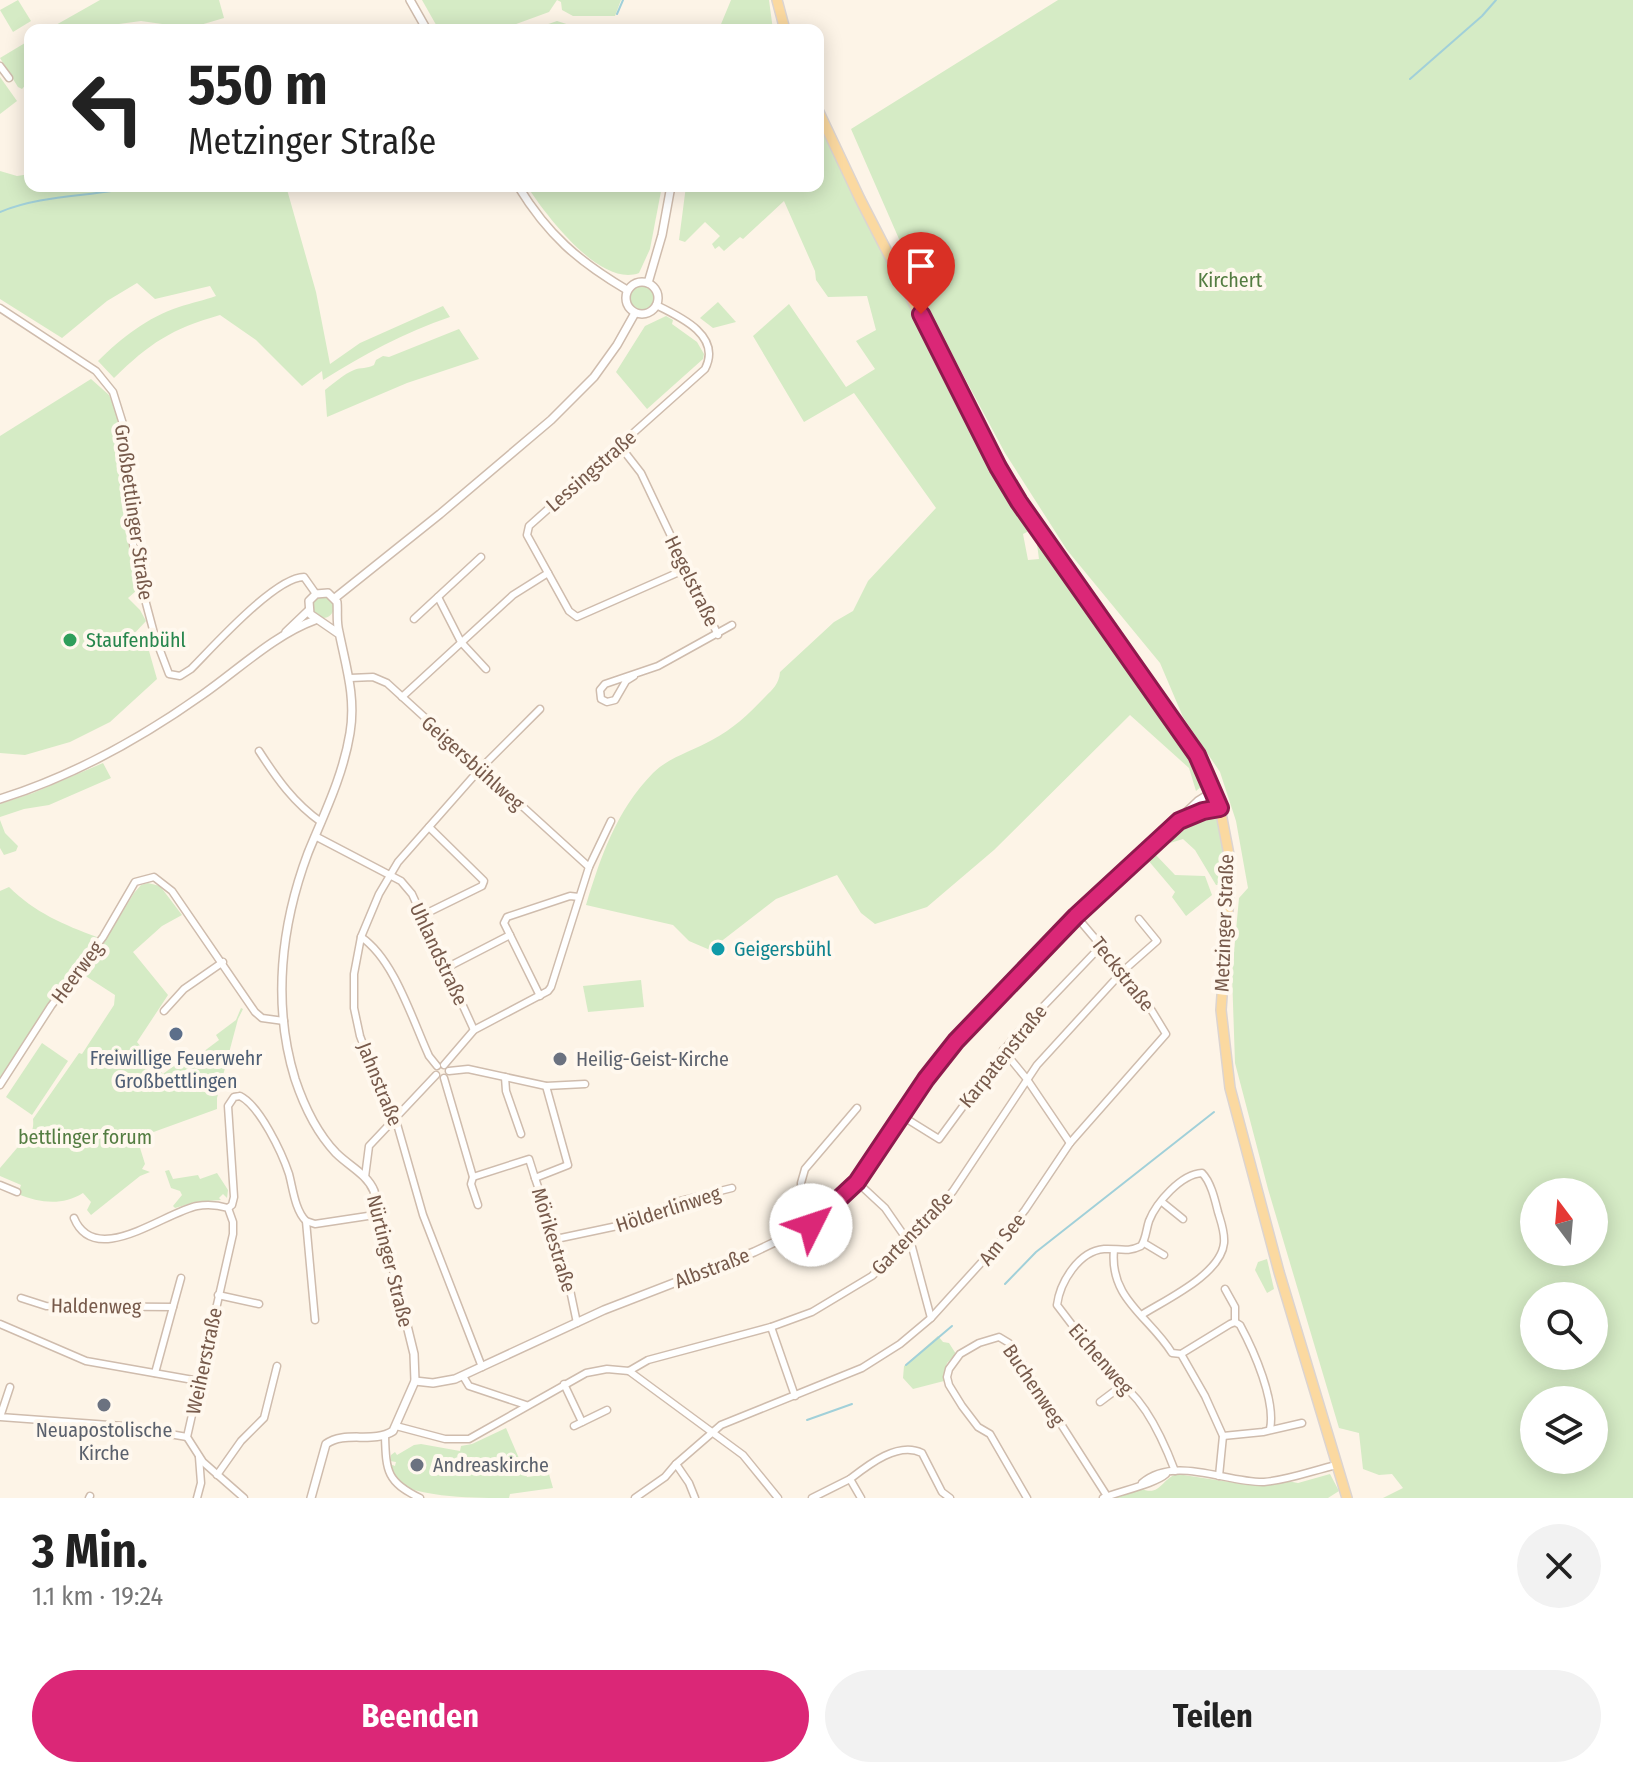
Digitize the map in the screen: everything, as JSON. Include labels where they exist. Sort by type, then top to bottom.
[{"type":"main road","points":[[777,0],[782,24]]},
{"type":"main road","name":"Metzinger Straße","points":[[824,123],[998,467],[1019,502],[1191,745],[1214,791],[1220,808],[1230,868],[1221,997],[1228,1080],[1279,1272],[1347,1498]]},
{"type":"street","points":[[410,0],[424,24]]},
{"type":"street","points":[[0,66],[9,78]]},
{"type":"street","points":[[522,192],[537,216],[571,254],[627,290]]},
{"type":"street","points":[[648,283],[670,192]]},
{"type":"street","points":[[634,283],[648,283],[658,295],[656,305],[650,312],[635,313],[627,306],[627,290],[634,283]]},
{"type":"street","name":"Lessingstraße","points":[[548,573],[527,535],[529,526],[701,374],[708,364],[710,350],[704,337],[685,321],[656,305]]},
{"type":"street","name":"Großbettlinger Straße","points":[[0,308],[96,371],[118,403],[123,424],[133,544],[139,577],[155,637],[169,674],[180,676],[191,669],[243,616],[293,579],[304,577],[316,594]]},
{"type":"street","points":[[335,598],[452,505],[562,410],[594,377],[635,313]]},
{"type":"street","name":"Hegelstraße","points":[[620,446],[641,473],[718,635],[626,681],[613,701],[604,702],[600,697],[600,690],[605,684],[634,676]]},
{"type":"street","points":[[414,619],[481,557]]},
{"type":"street","points":[[402,697],[520,588],[548,573],[569,611],[577,617],[686,569]]},
{"type":"street","points":[[0,799],[68,773],[118,748],[194,701],[279,640],[308,611],[309,601],[316,594],[328,593],[335,598],[338,606],[336,615],[279,640]]},
{"type":"street","points":[[438,597],[461,642],[486,669]]},
{"type":"street","points":[[308,611],[339,634]]},
{"type":"street","name":"Nürtinger Straße","points":[[336,615],[350,678],[352,713],[347,751],[296,888],[285,935],[281,982],[291,1066],[309,1114],[333,1150],[365,1177],[374,1191],[414,1354],[415,1381],[396,1426],[385,1436]]},
{"type":"street","points":[[718,635],[732,625]]},
{"type":"street","name":"Geigersbühlweg","points":[[350,678],[379,678],[589,867]]},
{"type":"street","name":"Jahnstraße","points":[[482,1367],[423,1215],[395,1117],[372,1070],[357,1021],[354,974],[361,937],[390,875],[480,769],[540,709]]},
{"type":"street","points":[[259,751],[281,784],[304,810],[321,822]]},
{"type":"street","name":"Albstraße","points":[[415,1381],[441,1382],[463,1376],[577,1323],[802,1231],[857,1182],[940,1058],[1076,916],[1198,801],[1214,791]]},
{"type":"street","name":"Albstraße","points":[[1179,821],[1220,808]]},
{"type":"street","points":[[365,1177],[369,1146],[442,1071],[474,1030],[540,996],[551,987],[589,867],[611,821]]},
{"type":"street","points":[[423,915],[482,886],[484,881],[429,827]]},
{"type":"street","name":"Uhlandstraße","points":[[315,836],[401,881],[412,894],[474,1030]]},
{"type":"street","name":"Heerweg","points":[[0,1085],[65,986],[103,937],[135,882],[154,877],[172,891],[223,962]]},
{"type":"street","points":[[540,996],[504,923],[507,917],[570,896],[579,897]]},
{"type":"street","name":"Teckstraße","points":[[1076,916],[1149,1005],[1166,1034]]},
{"type":"street","name":"Gartenstraße","points":[[396,1426],[445,1439],[469,1439],[499,1425],[504,1418],[564,1384],[596,1370],[629,1371],[642,1361],[771,1327],[812,1312],[872,1276],[908,1242],[953,1191],[1026,1078],[1123,971],[1157,941],[1139,919]]},
{"type":"street","points":[[446,968],[510,935]]},
{"type":"street","points":[[361,937],[376,949],[386,964],[429,1056],[442,1071],[473,1177],[471,1184],[478,1205]]},
{"type":"street","name":"Karpatenstraße","points":[[902,1116],[939,1139],[1003,1050],[1102,945]]},
{"type":"street","points":[[164,1011],[184,989],[223,962],[255,1012],[273,1021],[284,1021]]},
{"type":"street","name":"Am See","points":[[635,1498],[657,1485],[676,1464],[729,1420],[795,1396],[875,1361],[931,1318],[974,1274],[1007,1234],[1070,1143],[1166,1034]]},
{"type":"street","points":[[1003,1050],[1070,1143]]},
{"type":"street","points":[[442,1071],[468,1069],[546,1086],[585,1084]]},
{"type":"street","points":[[505,1077],[506,1091],[521,1134]]},
{"type":"street","name":"Mörikestraße","points":[[546,1086],[568,1165],[535,1178],[565,1266],[577,1323]]},
{"type":"street","name":"Weiherstraße","points":[[244,1498],[199,1457],[187,1437],[233,1234],[228,1208],[234,1197],[228,1106],[234,1097],[240,1096],[248,1101],[275,1141],[299,1210],[306,1221]]},
{"type":"street","points":[[802,1231],[801,1183],[805,1169],[857,1108]]},
{"type":"street","points":[[473,1177],[529,1159],[535,1178]]},
{"type":"street","points":[[1143,1314],[1204,1274],[1216,1262],[1223,1246],[1217,1207],[1208,1180],[1202,1173],[1186,1178],[1162,1202],[1150,1218],[1144,1243],[1131,1250],[1114,1250],[1116,1281],[1133,1309],[1143,1314],[1172,1353],[1181,1354],[1235,1322]]},
{"type":"street","points":[[857,1182],[885,1208],[915,1254],[931,1318]]},
{"type":"street","points":[[0,1185],[17,1192]]},
{"type":"street","name":"Hölderlinweg","points":[[556,1239],[622,1225],[680,1201],[732,1188]]},
{"type":"street","points":[[1162,1202],[1183,1219]]},
{"type":"street","points":[[74,1218],[81,1232],[89,1236],[124,1236],[197,1206],[228,1208]]},
{"type":"street","points":[[315,1320],[306,1221],[315,1224],[381,1214]]},
{"type":"street","points":[[1144,1243],[1164,1255]]},
{"type":"street","name":"Eichenweg","points":[[1114,1250],[1097,1251],[1079,1262],[1066,1280],[1057,1305],[1114,1380],[1124,1384],[1159,1430],[1175,1471]]},
{"type":"street","name":"Haldenweg","points":[[155,1373],[181,1278]]},
{"type":"street","points":[[1225,1289],[1235,1307],[1235,1322],[1245,1334],[1260,1371],[1270,1429]]},
{"type":"street","name":"Weiherstraße","points":[[218,1295],[259,1304]]},
{"type":"street","name":"Haldenweg","points":[[21,1298],[46,1306],[173,1307]]},
{"type":"street","points":[[0,1324],[72,1357],[199,1381]]},
{"type":"street","points":[[771,1327],[795,1396]]},
{"type":"street","name":"Buchenweg","points":[[1027,1498],[990,1434],[978,1427],[949,1385],[949,1369],[954,1359],[969,1347],[989,1339],[999,1337],[1009,1343],[1105,1497]]},
{"type":"street","points":[[1181,1354],[1223,1436],[1219,1476]]},
{"type":"street","points":[[217,1475],[241,1441],[264,1418],[277,1366]]},
{"type":"street","points":[[629,1371],[743,1455],[778,1498]]},
{"type":"street","points":[[463,1376],[469,1386],[526,1405]]},
{"type":"street","points":[[564,1384],[582,1422]]},
{"type":"street","points":[[1100,1402],[1124,1384]]},
{"type":"street","points":[[10,1387],[0,1417],[123,1426],[187,1437]]},
{"type":"street","points":[[574,1426],[607,1410]]},
{"type":"street","points":[[1223,1436],[1263,1432],[1302,1423]]},
{"type":"street","points":[[311,1498],[329,1441],[385,1436],[391,1480],[420,1498]]},
{"type":"street","points":[[812,1498],[850,1479],[880,1458],[918,1450],[942,1492],[950,1498]]},
{"type":"street","points":[[197,1498],[201,1483],[199,1457]]},
{"type":"street","points":[[676,1464],[695,1498]]},
{"type":"street","points":[[1105,1497],[1142,1483],[1156,1482],[1175,1471],[1270,1481],[1337,1465]]},
{"type":"street","points":[[850,1479],[861,1498]]},
{"type":"green space","points":[[18,0],[31,21],[13,32],[0,10]]},
{"type":"green space","points":[[100,0],[219,0],[224,18],[204,24],[141,21],[58,24]]},
{"type":"green space","points":[[422,0],[557,0],[549,12],[516,24],[436,24]]},
{"type":"green space","points":[[557,0],[621,0],[615,16],[573,16],[562,10],[561,2]]},
{"type":"green space","points":[[731,0],[769,0],[772,24],[721,24]]},
{"type":"green space","name":"Kirchert","points":[[1058,0],[1633,0],[1633,1498],[1383,1498],[1403,1488],[1392,1474],[1379,1475],[1363,1469],[1359,1433],[1339,1428],[1268,1189],[1235,1063],[1232,974],[1239,898],[1248,888],[1236,821],[1220,772],[1183,717],[1160,663],[1067,550],[1005,453],[937,326],[851,129]]},
{"type":"green space","points":[[24,44],[22,89],[18,87],[0,58]]},
{"type":"green space","points":[[0,77],[17,101],[0,114]]},
{"type":"green space","points":[[824,134],[989,461],[1033,529],[1023,534],[1028,560],[1039,559],[1037,544],[1042,541],[1187,748],[1200,772],[1202,786],[1196,791],[1189,768],[1130,715],[994,850],[927,907],[875,924],[861,913],[837,875],[776,899],[710,950],[689,941],[673,925],[586,905],[619,819],[653,773],[674,758],[720,736],[753,709],[775,686],[780,672],[834,622],[853,611],[868,581],[936,508],[854,393],[804,422],[753,336],[789,304],[846,387],[875,369],[856,341],[876,330],[867,296],[828,297],[816,280],[815,271],[784,201],[743,239],[740,237],[724,251],[719,246],[715,249],[712,244],[720,236],[705,222],[685,242],[679,240],[685,192],[824,192]]},
{"type":"green space","points":[[0,171],[24,175],[24,192],[288,192],[316,292],[330,364],[360,343],[443,306],[450,317],[385,345],[323,380],[322,371],[302,386],[256,340],[220,315],[162,339],[114,378],[98,361],[146,322],[168,311],[216,296],[210,286],[155,299],[137,283],[107,301],[62,338],[0,299]]},
{"type":"green space","points":[[531,192],[661,192],[650,249],[639,273],[624,275],[608,270],[575,246]]},
{"type":"green space","points":[[642,286],[650,290],[654,298],[650,306],[642,310],[634,306],[630,298],[634,290]]},
{"type":"green space","points":[[718,302],[736,322],[713,328],[700,318]]},
{"type":"green space","points":[[666,316],[697,342],[704,354],[703,359],[647,409],[616,372],[645,326]]},
{"type":"green space","points":[[459,329],[479,359],[407,383],[327,417],[325,390],[343,376],[374,365],[383,356],[389,357]]},
{"type":"green space","points":[[91,379],[109,395],[117,414],[137,580],[137,590],[128,598],[146,621],[132,636],[147,644],[157,679],[110,722],[70,742],[25,755],[0,753],[0,436]]},
{"type":"green space","points":[[323,596],[331,599],[334,607],[331,615],[323,618],[315,615],[312,607],[315,599]]},
{"type":"green space","points":[[103,763],[111,778],[49,805],[0,817],[0,804]]},
{"type":"green space","points":[[1212,814],[1223,838],[1224,885],[1216,885],[1195,850],[1183,839],[1170,843],[1167,840],[1175,829],[1186,822]]},
{"type":"green space","points":[[0,820],[5,833],[18,846],[16,851],[4,855],[0,848]]},
{"type":"green space","points":[[1153,852],[1175,875],[1205,876],[1212,895],[1186,916],[1172,897],[1175,892],[1147,859]]},
{"type":"green space","name":"bettlinger forum","points":[[141,885],[160,886],[182,915],[162,926],[133,952],[168,995],[137,1042],[163,1074],[195,1050],[199,1055],[219,1040],[216,1035],[236,1020],[243,1009],[217,1098],[217,1109],[137,1138],[145,1164],[142,1169],[150,1172],[140,1176],[91,1215],[87,1210],[91,1202],[83,1193],[67,1200],[51,1202],[18,1194],[21,1185],[0,1176],[0,1168],[30,1134],[33,1119],[114,1005],[115,995],[84,975],[134,893]]},
{"type":"green space","points":[[9,887],[50,917],[97,937],[0,1077],[0,891]]},
{"type":"green space","points":[[641,980],[644,1007],[588,1012],[583,986]]},
{"type":"green space","points":[[42,1043],[68,1061],[32,1115],[6,1097]]},
{"type":"green space","points":[[169,1170],[173,1179],[198,1175],[200,1179],[217,1173],[228,1190],[227,1198],[223,1194],[219,1198],[221,1200],[195,1202],[175,1208],[173,1206],[182,1195],[171,1188],[165,1171]]},
{"type":"green space","points":[[1267,1259],[1274,1289],[1267,1293],[1255,1270],[1258,1262]]},
{"type":"green space","points":[[938,1336],[949,1343],[956,1354],[947,1363],[944,1381],[913,1389],[903,1378],[904,1366]]},
{"type":"green space","points":[[506,1428],[527,1477],[549,1474],[553,1488],[510,1494],[509,1498],[466,1497],[419,1491],[394,1478],[390,1464],[395,1466],[396,1462],[390,1461],[395,1452],[397,1455],[421,1444],[460,1451],[461,1446]]},
{"type":"green space","points":[[1177,1474],[1268,1485],[1287,1481],[1298,1483],[1330,1474],[1339,1491],[1328,1498],[1110,1498],[1140,1488],[1152,1491]]},
{"type":"waterway","points":[[617,14],[623,0]]},
{"type":"waterway","points":[[1410,79],[1496,0]]},
{"type":"waterway","points":[[0,212],[33,202],[105,192]]},
{"type":"waterway","points":[[1005,1284],[1036,1252],[1214,1112]]},
{"type":"waterway","points":[[906,1365],[952,1326]]},
{"type":"waterway","points":[[807,1420],[852,1404]]},
{"type":"place","name":"Staufenbühl","points":[[70,640]]},
{"type":"place","name":"Geigersbühl","points":[[718,949]]},
{"type":"place","name":"Freiwillige Feuerwehr Großbettlingen","points":[[176,1034]]},
{"type":"place","name":"Heilig-Geist-Kirche","points":[[560,1059]]},
{"type":"place","name":"Neuapostolische Kirche","points":[[104,1405]]},
{"type":"place","name":"Andreaskirche","points":[[417,1465]]},
{"type":"route","points":[[811,1225],[857,1182],[940,1058],[1076,916],[1179,821],[1220,808],[1197,755],[1179,727],[1019,502],[998,467],[921,314]]}]
